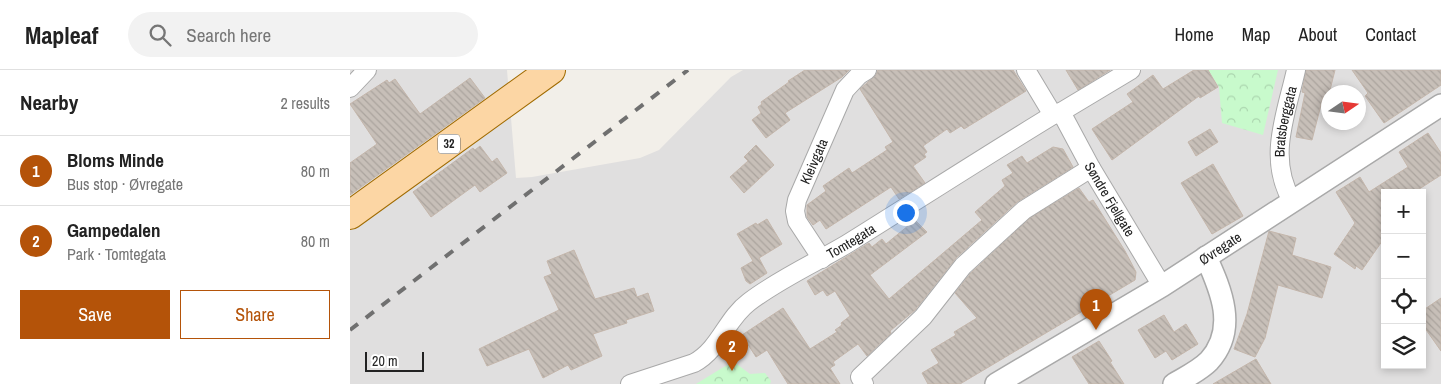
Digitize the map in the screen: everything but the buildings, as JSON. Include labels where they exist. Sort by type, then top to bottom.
[{"type":"main road","name":"32","points":[[350,215],[550,70]]},
{"type":"street","points":[[350,88],[367,70]]},
{"type":"street","name":"Kleivgata","points":[[822,259],[798,221],[795,212],[797,200],[845,90],[859,75],[867,70]]},
{"type":"street","name":"Søndre Fjellgate","points":[[1026,70],[1057,114],[1162,286]]},
{"type":"street","name":"Tomtegata","points":[[630,384],[702,359],[710,352],[748,302],[822,259],[1131,70]]},
{"type":"street","name":"Bratsberggata","points":[[1292,201],[1284,188],[1280,170],[1279,146],[1296,70]]},
{"type":"street","name":"Øvregate","points":[[996,384],[1162,286],[1441,105]]},
{"type":"street","points":[[862,380],[923,317],[963,266],[1024,210],[1091,168]]},
{"type":"street","points":[[1174,384],[1192,374],[1210,360],[1224,330],[1223,301],[1220,286],[1206,257]]},
{"type":"shaded area","points":[[350,70],[507,70],[516,178],[532,177],[640,158],[659,150],[731,77],[743,70],[1441,70],[1441,384],[350,384]]},
{"type":"green space","points":[[1208,70],[1278,70],[1263,135],[1222,123],[1219,87]]},
{"type":"green space","points":[[734,362],[750,374],[765,373],[771,381],[770,384],[696,384],[722,368]]},
{"type":"railway","points":[[350,330],[688,70]]},
{"type":"place","name":"Bloms Minde","points":[[1096,330]]},
{"type":"place","name":"Gampedalen","points":[[732,371]]}]
